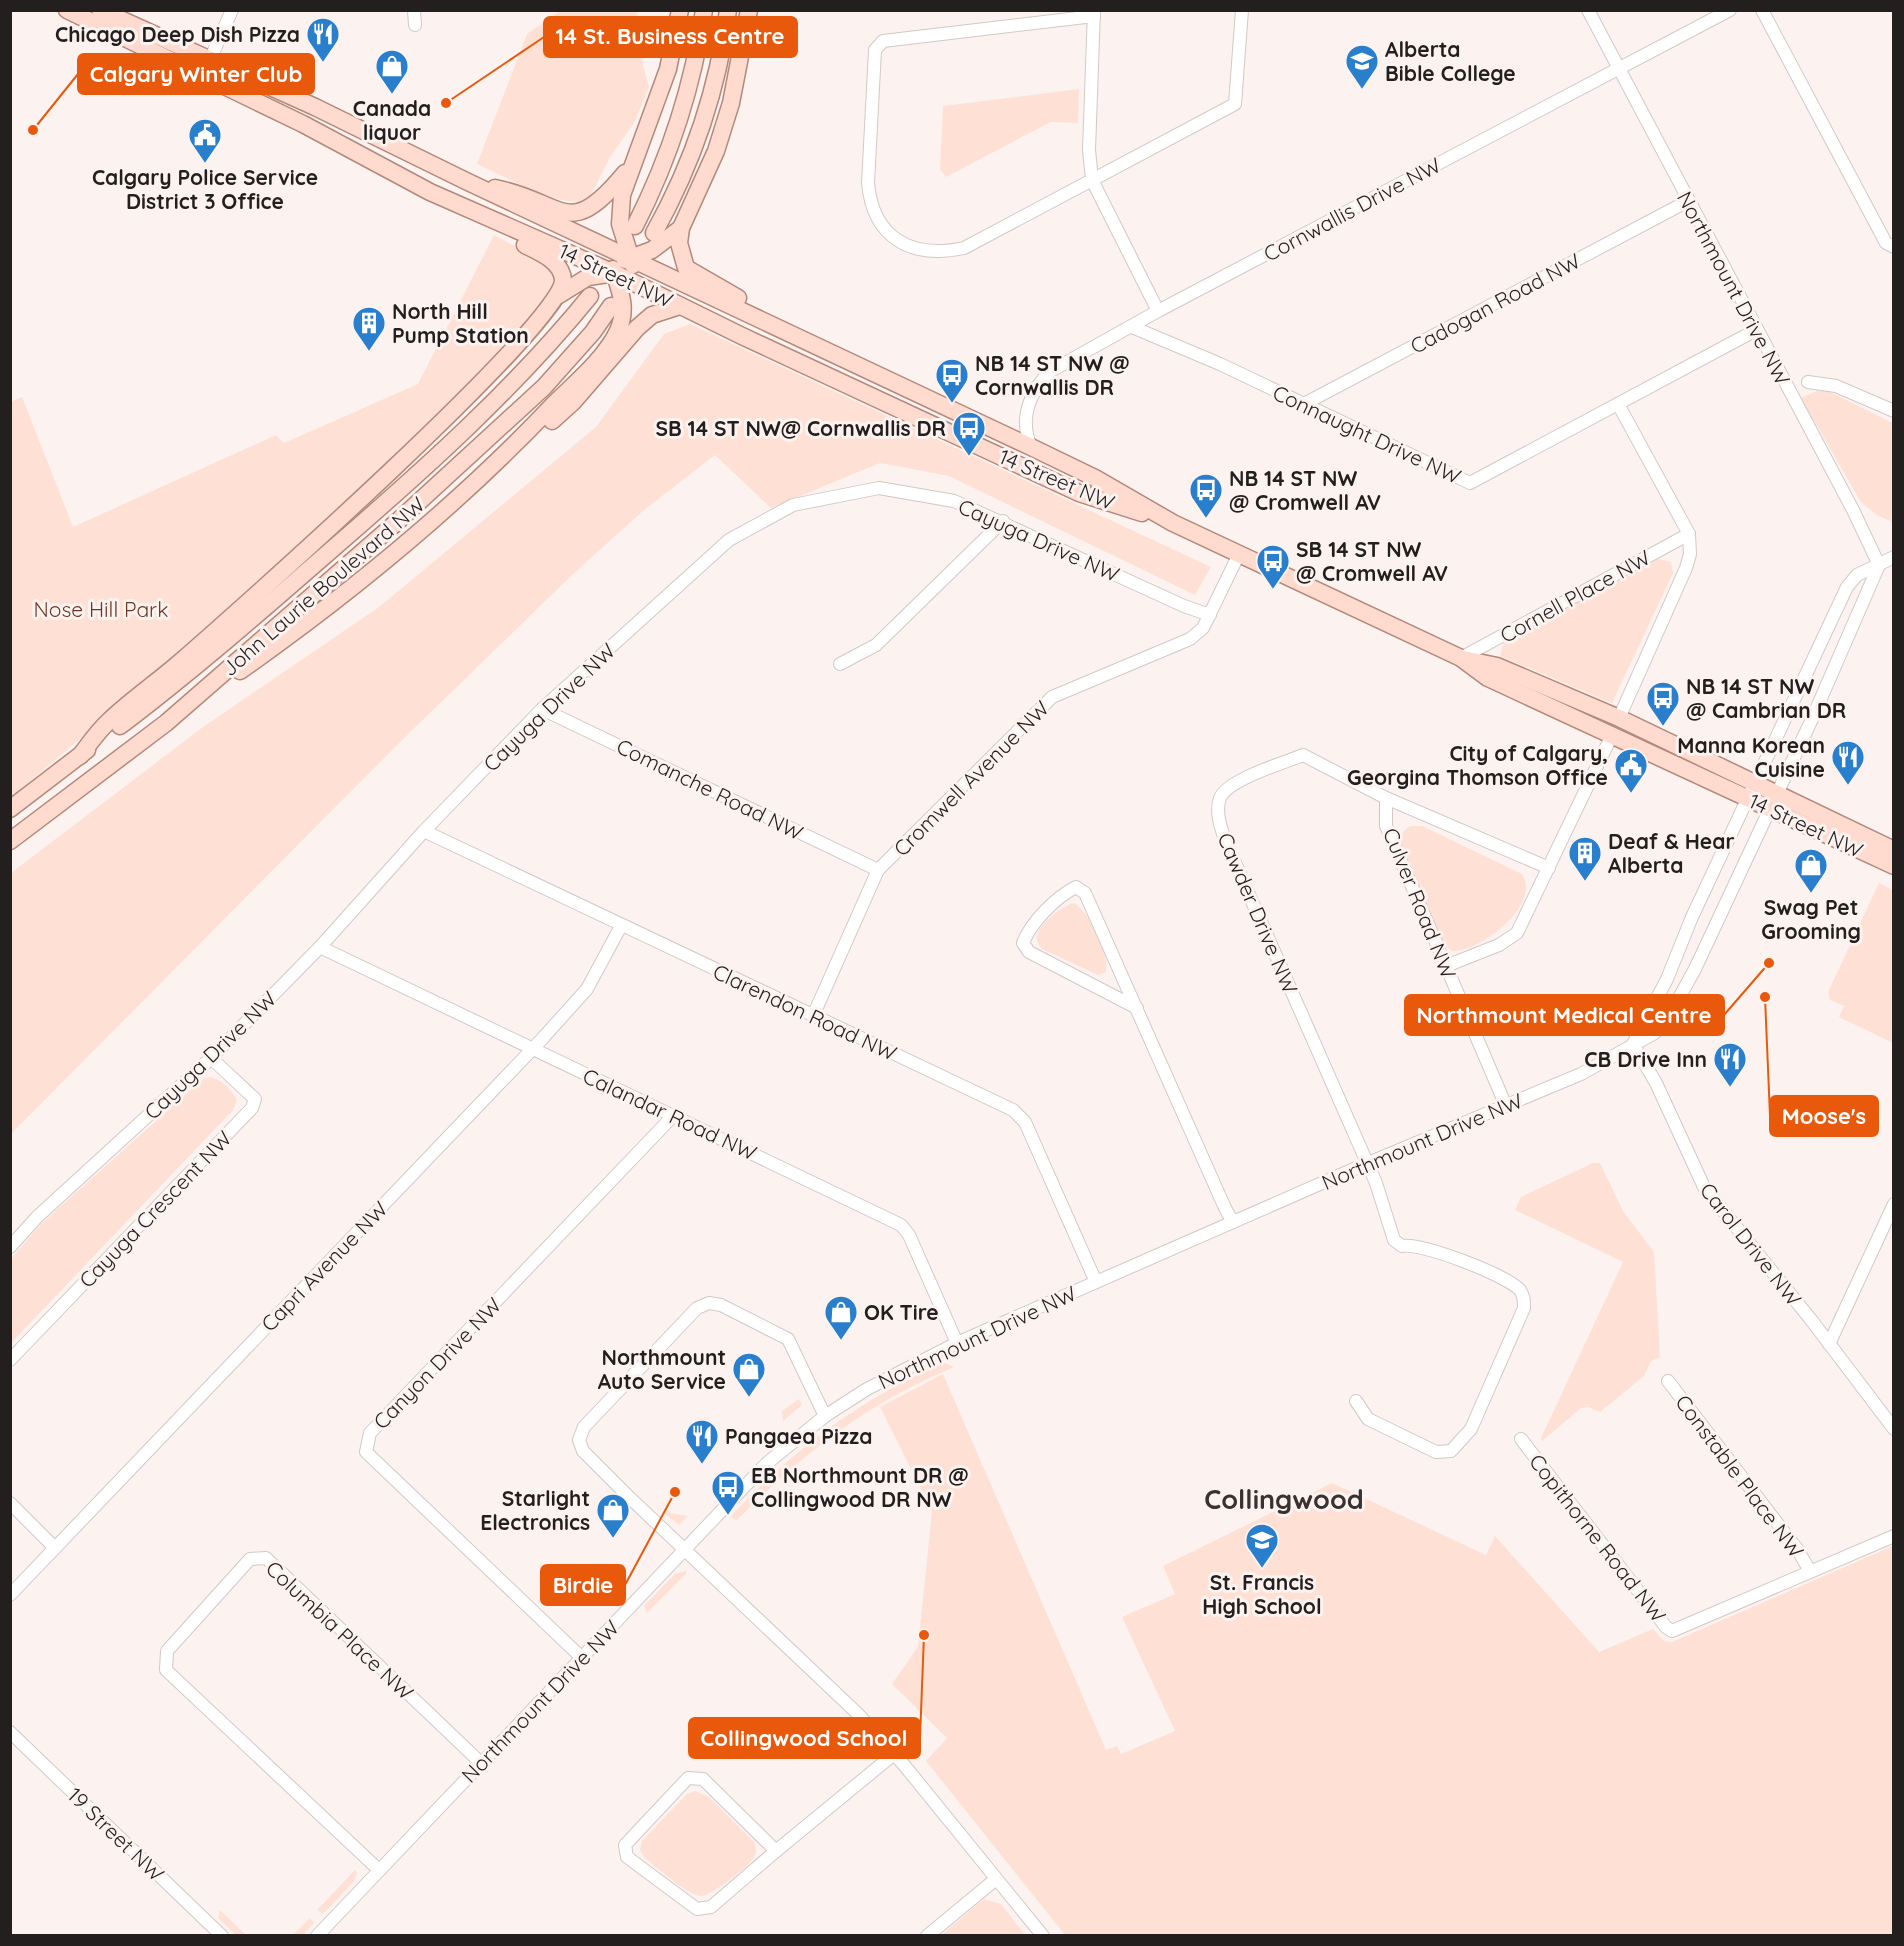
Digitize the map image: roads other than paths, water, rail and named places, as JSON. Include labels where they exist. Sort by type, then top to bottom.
[{"type":"main road","name":"14 Street NW","points":[[67,10],[312,129],[430,192],[586,260],[612,266],[647,289],[680,306],[1079,493],[1173,523]]},
{"type":"main road","name":"14 Street NW","points":[[100,10],[380,138],[596,242],[634,266],[655,271],[1031,447],[1095,478],[1173,523],[1461,658],[1488,678],[1893,866]]},
{"type":"main road","points":[[647,289],[634,266],[619,213],[634,163],[669,69],[680,10]]},
{"type":"main road","points":[[635,226],[658,181],[676,134],[700,41],[704,10]]},
{"type":"main road","points":[[654,233],[685,173],[709,107],[723,51],[728,10]]},
{"type":"main road","points":[[749,10],[731,103],[716,151],[681,228],[679,243],[686,268],[764,312],[820,349]]},
{"type":"main road","points":[[468,182],[518,192],[562,212],[575,214],[586,211],[602,200],[634,163]]},
{"type":"main road","points":[[480,214],[496,231],[544,254],[554,263],[562,272],[563,281],[559,295]]},
{"type":"main road","points":[[80,756],[108,722],[178,664],[312,544],[485,380],[559,295],[588,277],[612,266],[634,266],[681,228]]},
{"type":"main road","points":[[166,723],[273,648],[413,538],[501,459],[598,359],[617,332],[622,318],[623,296],[612,266],[596,242]]},
{"type":"main road","name":"John Laurie Boulevard NW","points":[[10,809],[164,693],[411,481],[540,356],[590,296]]},
{"type":"main road","name":"John Laurie Boulevard NW","points":[[10,841],[166,723],[509,421],[570,359],[611,306]]},
{"type":"main road","points":[[501,459],[520,450],[573,402],[637,328],[652,315],[680,306]]},
{"type":"main road","name":"14 Street NW","points":[[1461,658],[1497,666],[1619,718],[1778,792],[1893,849]]},
{"type":"street","points":[[203,76],[232,10]]},
{"type":"street","points":[[414,10],[415,25]]},
{"type":"street","points":[[1158,311],[1092,180],[1089,150],[1094,13],[883,41],[875,50],[868,183],[870,200],[880,224],[894,239],[917,250],[942,253],[964,248],[1092,180],[1235,104],[1242,10]]},
{"type":"street","name":"Northmount Drive NW","points":[[317,1935],[766,1464],[825,1416],[867,1389],[957,1343],[1367,1164],[1581,1074],[1653,1034],[1664,1025],[1695,969],[1771,808],[1879,565],[1853,510],[1588,10]]},
{"type":"street","name":"Cornwallis Drive NW","points":[[1031,447],[1025,432],[1025,412],[1038,384],[1049,372],[1158,311],[1730,10]]},
{"type":"street","points":[[1762,10],[1886,243],[1893,247]]},
{"type":"street","name":"Cadogan Road NW","points":[[1302,405],[1688,201]]},
{"type":"street","name":"Connaught Drive NW","points":[[1132,327],[1220,364],[1470,483],[1756,330]]},
{"type":"street","points":[[1808,382],[1836,386],[1893,411]]},
{"type":"street","points":[[1618,404],[1689,534],[1690,554],[1686,568],[1619,718]]},
{"type":"street","name":"Cayuga Drive NW","points":[[10,1247],[37,1217],[212,1058],[320,947],[424,831],[542,709],[729,540],[794,505],[879,489],[954,501],[1003,521],[1184,606],[1210,615]]},
{"type":"street","points":[[840,664],[876,645],[1003,521]]},
{"type":"street","name":"Cornell Place NW","points":[[1461,658],[1689,534]]},
{"type":"street","name":"Cromwell Avenue NW","points":[[813,1016],[878,870],[1052,697],[1190,639],[1203,628],[1239,554]]},
{"type":"street","points":[[1633,1044],[1667,979],[1692,917],[1847,587],[1857,575],[1893,557]]},
{"type":"street","name":"Comanche Road NW","points":[[542,709],[878,870]]},
{"type":"street","points":[[1446,966],[1499,945],[1517,933],[1612,735]]},
{"type":"street","name":"Cawder Drive NW","points":[[1356,1401],[1368,1419],[1436,1452],[1451,1451],[1471,1430],[1524,1308],[1524,1298],[1520,1290],[1506,1280],[1435,1251],[1410,1245],[1402,1246],[1394,1240],[1394,1233],[1367,1164],[1225,840],[1218,817],[1220,798],[1233,784],[1303,755],[1386,798],[1549,868]]},
{"type":"street","name":"Culver Road NW","points":[[1386,798],[1386,826],[1506,1106]]},
{"type":"street","name":"Clarendon Road NW","points":[[424,831],[1013,1110],[1025,1122],[1096,1282]]},
{"type":"street","points":[[1137,1008],[1029,952],[1023,943],[1028,930],[1067,892],[1076,887],[1085,893],[1137,1008],[1233,1222]]},
{"type":"street","name":"Capri Avenue NW","points":[[10,1595],[587,989],[621,926]]},
{"type":"street","name":"Calandar Road NW","points":[[320,947],[902,1225],[909,1235],[957,1343]]},
{"type":"street","name":"Carol Drive NW","points":[[1633,1044],[1656,1083],[1704,1187],[1829,1344],[1893,1429]]},
{"type":"street","name":"Cayuga Crescent NW","points":[[10,1360],[252,1108],[255,1099],[212,1058]]},
{"type":"street","name":"Canyon Drive NW","points":[[581,1657],[366,1452],[370,1433],[674,1116]]},
{"type":"street","points":[[1829,1344],[1893,1204]]},
{"type":"street","points":[[825,1416],[796,1350],[788,1339],[721,1305],[709,1303],[698,1308],[584,1427],[579,1440],[583,1451],[858,1714],[894,1754],[1043,1935]]},
{"type":"street","name":"Constable Place NW","points":[[1668,1381],[1797,1549],[1810,1571]]},
{"type":"street","name":"Copithorne Road NW","points":[[1521,1439],[1666,1628],[1678,1630],[1810,1571]]},
{"type":"street","points":[[10,1503],[55,1548]]},
{"type":"street","points":[[1810,1571],[1893,1536]]},
{"type":"street","name":"Columbia Place NW","points":[[379,1870],[166,1670],[167,1651],[250,1559],[267,1558],[481,1763]]},
{"type":"street","name":"19 Street NW","points":[[10,1732],[222,1935]]},
{"type":"street","points":[[776,1851],[703,1779],[688,1778],[625,1845],[627,1857],[697,1909],[711,1907],[894,1754]]},
{"type":"street","points":[[927,1935],[996,1879]]},
{"type":"place","name":"Chicago Deep Dish Pizza","points":[[323,63]]},
{"type":"place","name":"Alberta Bible College","points":[[1362,90]]},
{"type":"place","name":"Canada liquor","points":[[392,95]]},
{"type":"place","name":"14 St. Business Centre","points":[[446,103]]},
{"type":"place","name":"Calgary Winter Club","points":[[33,130]]},
{"type":"place","name":"Calgary Police Service District 3 Office","points":[[205,164]]},
{"type":"place","name":"North Hill Pump Station","points":[[369,352]]},
{"type":"place","name":"NB 14 ST NW @ Cornwallis DR","points":[[952,404]]},
{"type":"place","name":"SB 14 ST NW@ Cornwallis DR","points":[[969,457]]},
{"type":"place","name":"NB 14 ST NW @ Cromwell AV","points":[[1206,519]]},
{"type":"place","name":"SB 14 ST NW @ Cromwell AV","points":[[1273,590]]},
{"type":"place","name":"NB 14 ST NW @ Cambrian DR","points":[[1663,727]]},
{"type":"place","name":"Manna Korean Cuisine","points":[[1848,786]]},
{"type":"place","name":"City of Calgary, Georgina Thomson Office","points":[[1631,794]]},
{"type":"place","name":"Deaf & Hear Alberta","points":[[1585,882]]},
{"type":"place","name":"Swag Pet Grooming","points":[[1811,894]]},
{"type":"place","name":"Northmount Medical Centre","points":[[1769,963]]},
{"type":"place","name":"Moose's","points":[[1765,997]]},
{"type":"place","name":"CB Drive Inn","points":[[1730,1088]]},
{"type":"place","name":"OK Tire","points":[[841,1341]]},
{"type":"place","name":"Northmount Auto Service","points":[[749,1398]]},
{"type":"place","name":"Pangaea Pizza","points":[[702,1465]]},
{"type":"place","name":"Birdie","points":[[675,1492]]},
{"type":"place","name":"EB Northmount DR @ Collingwood DR NW","points":[[728,1516]]},
{"type":"place","name":"Starlight Electronics","points":[[613,1539]]},
{"type":"place","name":"St. Francis High School","points":[[1262,1569]]},
{"type":"place","name":"Collingwood School","points":[[924,1635]]},
{"type":"district","name":"Collingwood","points":[[1284,1499]]},
{"type":"park label","name":"Nose Hill Park","points":[[101,609]]}]
